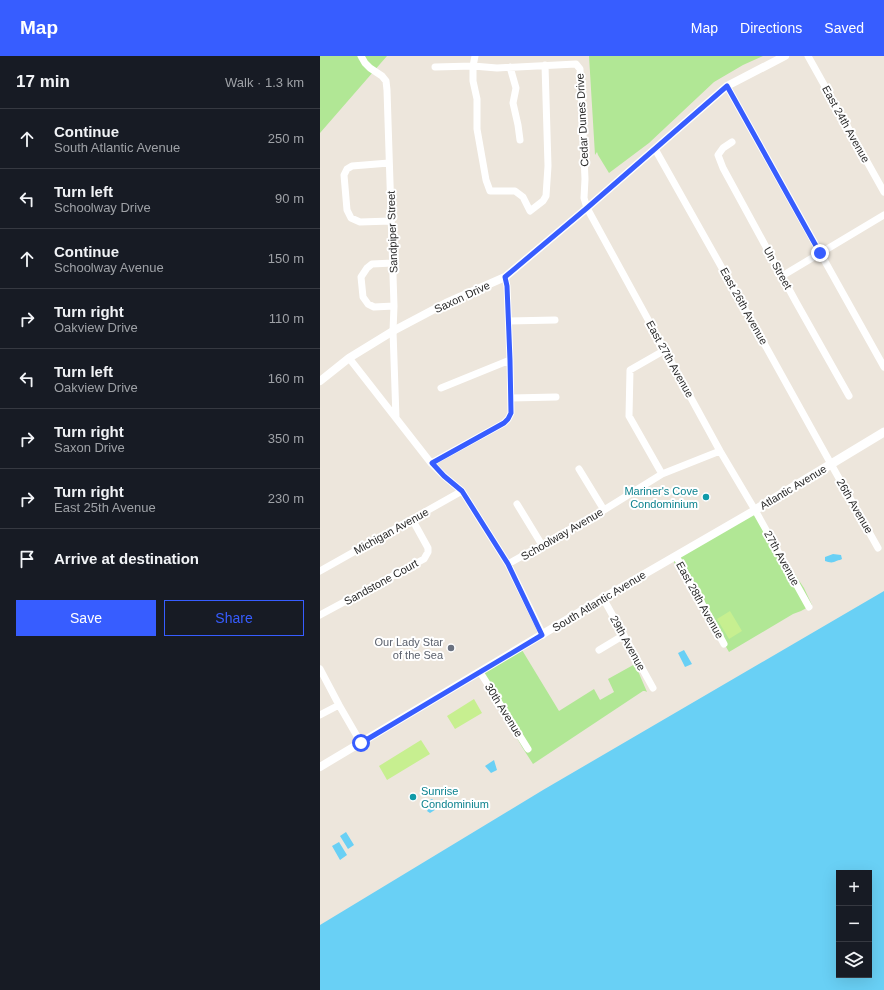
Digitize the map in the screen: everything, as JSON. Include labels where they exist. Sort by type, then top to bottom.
[{"type":"main road","points":[[831,464],[884,432]]},
{"type":"main road","name":"Atlantic Avenue","points":[[755,510],[831,464]]},
{"type":"street","name":"Sandpiper Street","points":[[361,56],[364,63],[382,76],[386,81],[387,90],[396,418]]},
{"type":"street","points":[[475,56],[473,81],[477,98],[477,129],[486,180],[490,191],[515,191],[522,197],[530,211],[546,196],[548,166],[545,65]]},
{"type":"street","name":"Saxon Drive","points":[[320,381],[349,358],[393,330],[446,303],[505,277],[727,86],[785,56]]},
{"type":"street","name":"East 24th Avenue","points":[[808,56],[884,192]]},
{"type":"street","name":"Cedar Dunes Drive","points":[[435,67],[473,66],[497,68],[576,64],[580,69],[584,198],[587,208]]},
{"type":"street","points":[[510,67],[516,88],[513,104],[520,140]]},
{"type":"street","points":[[727,86],[884,367]]},
{"type":"street","name":"Un Street","points":[[732,142],[723,148],[718,155],[723,168],[850,396]]},
{"type":"street","name":"East 26th Avenue","points":[[655,149],[737,293],[831,464]]},
{"type":"street","points":[[389,163],[352,166],[347,169],[344,175],[347,210],[351,218],[360,222],[391,221]]},
{"type":"street","name":"East 27th Avenue","points":[[587,208],[720,452],[755,510]]},
{"type":"street","points":[[782,276],[884,215]]},
{"type":"street","points":[[392,262],[372,264],[367,268],[361,277],[363,296],[368,304],[374,307],[394,306]]},
{"type":"street","points":[[432,463],[504,423],[511,413],[509,321],[505,277]]},
{"type":"street","points":[[509,321],[555,320]]},
{"type":"street","points":[[662,474],[629,416],[630,370],[665,350]]},
{"type":"street","name":"Schoolway Avenue","points":[[349,358],[432,463],[444,476],[462,491],[508,564],[604,510],[662,474],[720,452]]},
{"type":"street","points":[[441,388],[510,360]]},
{"type":"street","points":[[511,398],[556,397]]},
{"type":"street","name":"26th Avenue","points":[[831,464],[878,548]]},
{"type":"street","points":[[579,469],[604,510]]},
{"type":"street","name":"Michigan Avenue","points":[[320,571],[462,491]]},
{"type":"street","points":[[517,504],[542,545]]},
{"type":"street","name":"South Atlantic Avenue","points":[[320,767],[603,598],[755,510]]},
{"type":"street","name":"27th Avenue","points":[[755,510],[808,607]]},
{"type":"street","name":"Sandstone Court","points":[[320,615],[424,559],[428,552],[428,548],[412,519]]},
{"type":"street","name":"East 28th Avenue","points":[[676,556],[724,644]]},
{"type":"street","points":[[508,564],[542,635]]},
{"type":"street","name":"29th Avenue","points":[[603,598],[653,688]]},
{"type":"street","points":[[598,650],[624,635]]},
{"type":"street","points":[[320,669],[339,706],[361,743]]},
{"type":"street","name":"30th Avenue","points":[[480,672],[528,749]]},
{"type":"street","points":[[320,716],[339,706]]},
{"type":"green space","points":[[320,56],[387,56],[320,133]]},
{"type":"green space","points":[[589,56],[763,56],[743,65],[714,82],[649,143],[609,173],[597,152],[595,155]]},
{"type":"green space","points":[[756,513],[804,588],[812,605],[793,614],[729,652],[691,587],[673,561]]},
{"type":"green space","points":[[730,611],[742,631],[729,639],[717,619]]},
{"type":"green space","points":[[522,650],[559,711],[594,689],[600,700],[614,692],[608,679],[635,664],[647,692],[643,691],[533,764],[481,674]]},
{"type":"green space","points":[[474,699],[482,713],[455,729],[447,716]]},
{"type":"green space","points":[[421,740],[430,754],[387,780],[379,766]]},
{"type":"water","points":[[833,554],[841,555],[842,559],[833,562],[825,561],[825,557]]},
{"type":"water","points":[[884,591],[884,990],[320,990],[320,925],[543,790]]},
{"type":"water","points":[[684,650],[692,664],[685,667],[678,653]]},
{"type":"water","points":[[494,760],[497,770],[491,773],[485,766]]},
{"type":"water","points":[[432,799],[436,803],[440,803],[441,806],[430,813],[427,811],[429,808],[428,801]]},
{"type":"water","points":[[346,832],[354,845],[348,849],[340,836]]},
{"type":"water","points":[[339,842],[347,855],[340,860],[332,846]]},
{"type":"place","name":"Mariner's Cove Condominium","points":[[706,497]]},
{"type":"place","name":"Our Lady Star of the Sea","points":[[451,648]]},
{"type":"place","name":"Sunrise Condominium","points":[[413,797]]},
{"type":"route","points":[[361,743],[542,635],[508,564],[462,491],[444,476],[432,463],[504,423],[511,413],[507,286],[505,277],[727,86],[820,253]]}]
